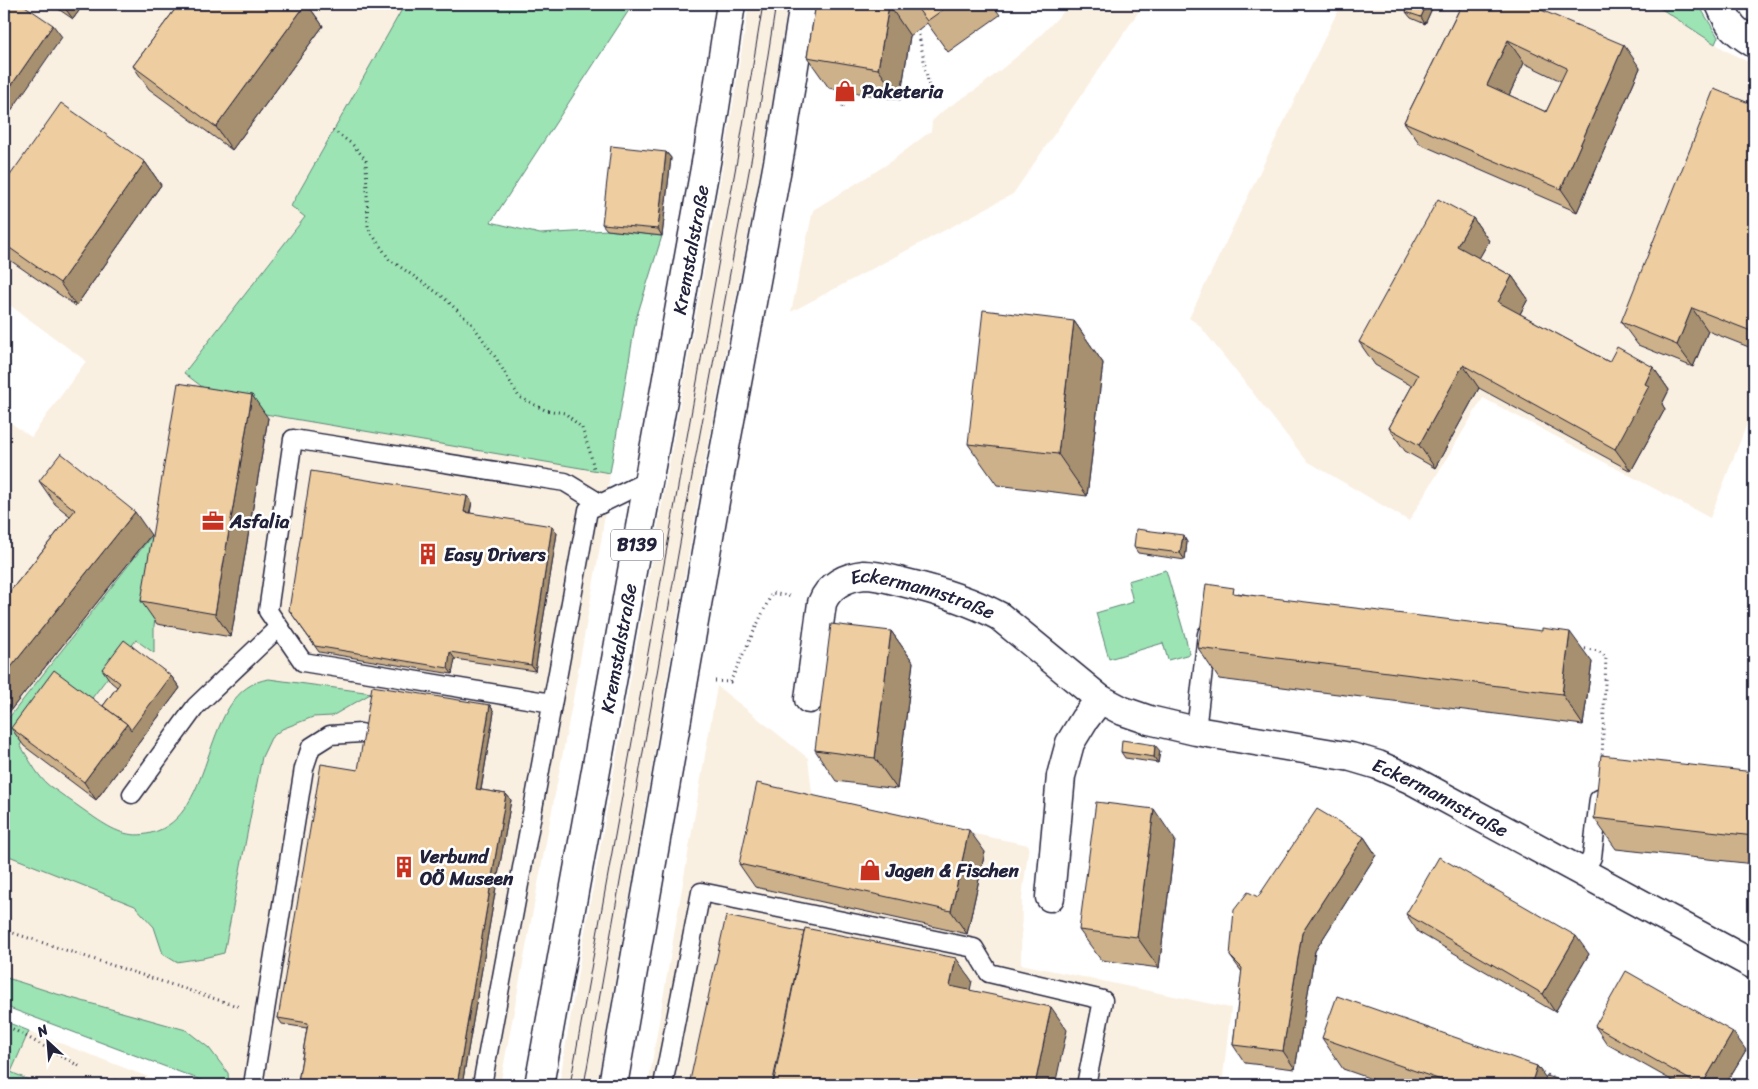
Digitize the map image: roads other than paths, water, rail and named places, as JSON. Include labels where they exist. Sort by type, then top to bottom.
[{"type":"main road","name":"Kremstalstraße","points":[[540,1085],[649,480],[731,4]]},
{"type":"main road","points":[[613,1085],[715,500],[780,152],[804,4]]},
{"type":"main road","points":[[1720,4],[1726,18],[1736,32],[1754,43]]},
{"type":"main road","name":"Eckermannstraße","points":[[809,698],[822,603],[828,590],[838,583],[865,575],[880,576],[932,589],[982,607],[1000,616],[1100,699],[1123,711],[1148,720],[1196,731],[1322,751],[1378,766],[1410,779],[1754,965]]},
{"type":"main road","points":[[1050,898],[1061,776],[1070,743],[1100,699]]},
{"type":"lane","points":[[552,703],[303,662],[268,611],[293,439],[565,482],[601,504]]},
{"type":"lane","points":[[482,1085],[588,510],[649,480]]},
{"type":"lane","points":[[1196,731],[1209,622]]},
{"type":"lane","points":[[132,794],[196,706],[279,627]]},
{"type":"lane","points":[[254,1085],[304,768],[311,747],[330,735],[361,733]]},
{"type":"lane","points":[[1583,873],[1592,857],[1603,786]]},
{"type":"lane","points":[[663,1085],[702,892],[974,948],[989,973],[1103,1000],[1086,1085]]},
{"type":"tram line","points":[[570,1085],[739,149],[763,4]]},
{"type":"tram line","points":[[584,1085],[690,487],[753,150],[776,4]]},
{"type":"place","name":"Paketeria","points":[[845,91]]},
{"type":"place","name":"Asfalia","points":[[213,521]]},
{"type":"place","name":"Easy Drivers","points":[[428,554]]},
{"type":"place","name":"Verbund OÖ Museen","points":[[404,867]]},
{"type":"place","name":"Jagen & Fischen","points":[[870,870]]}]
